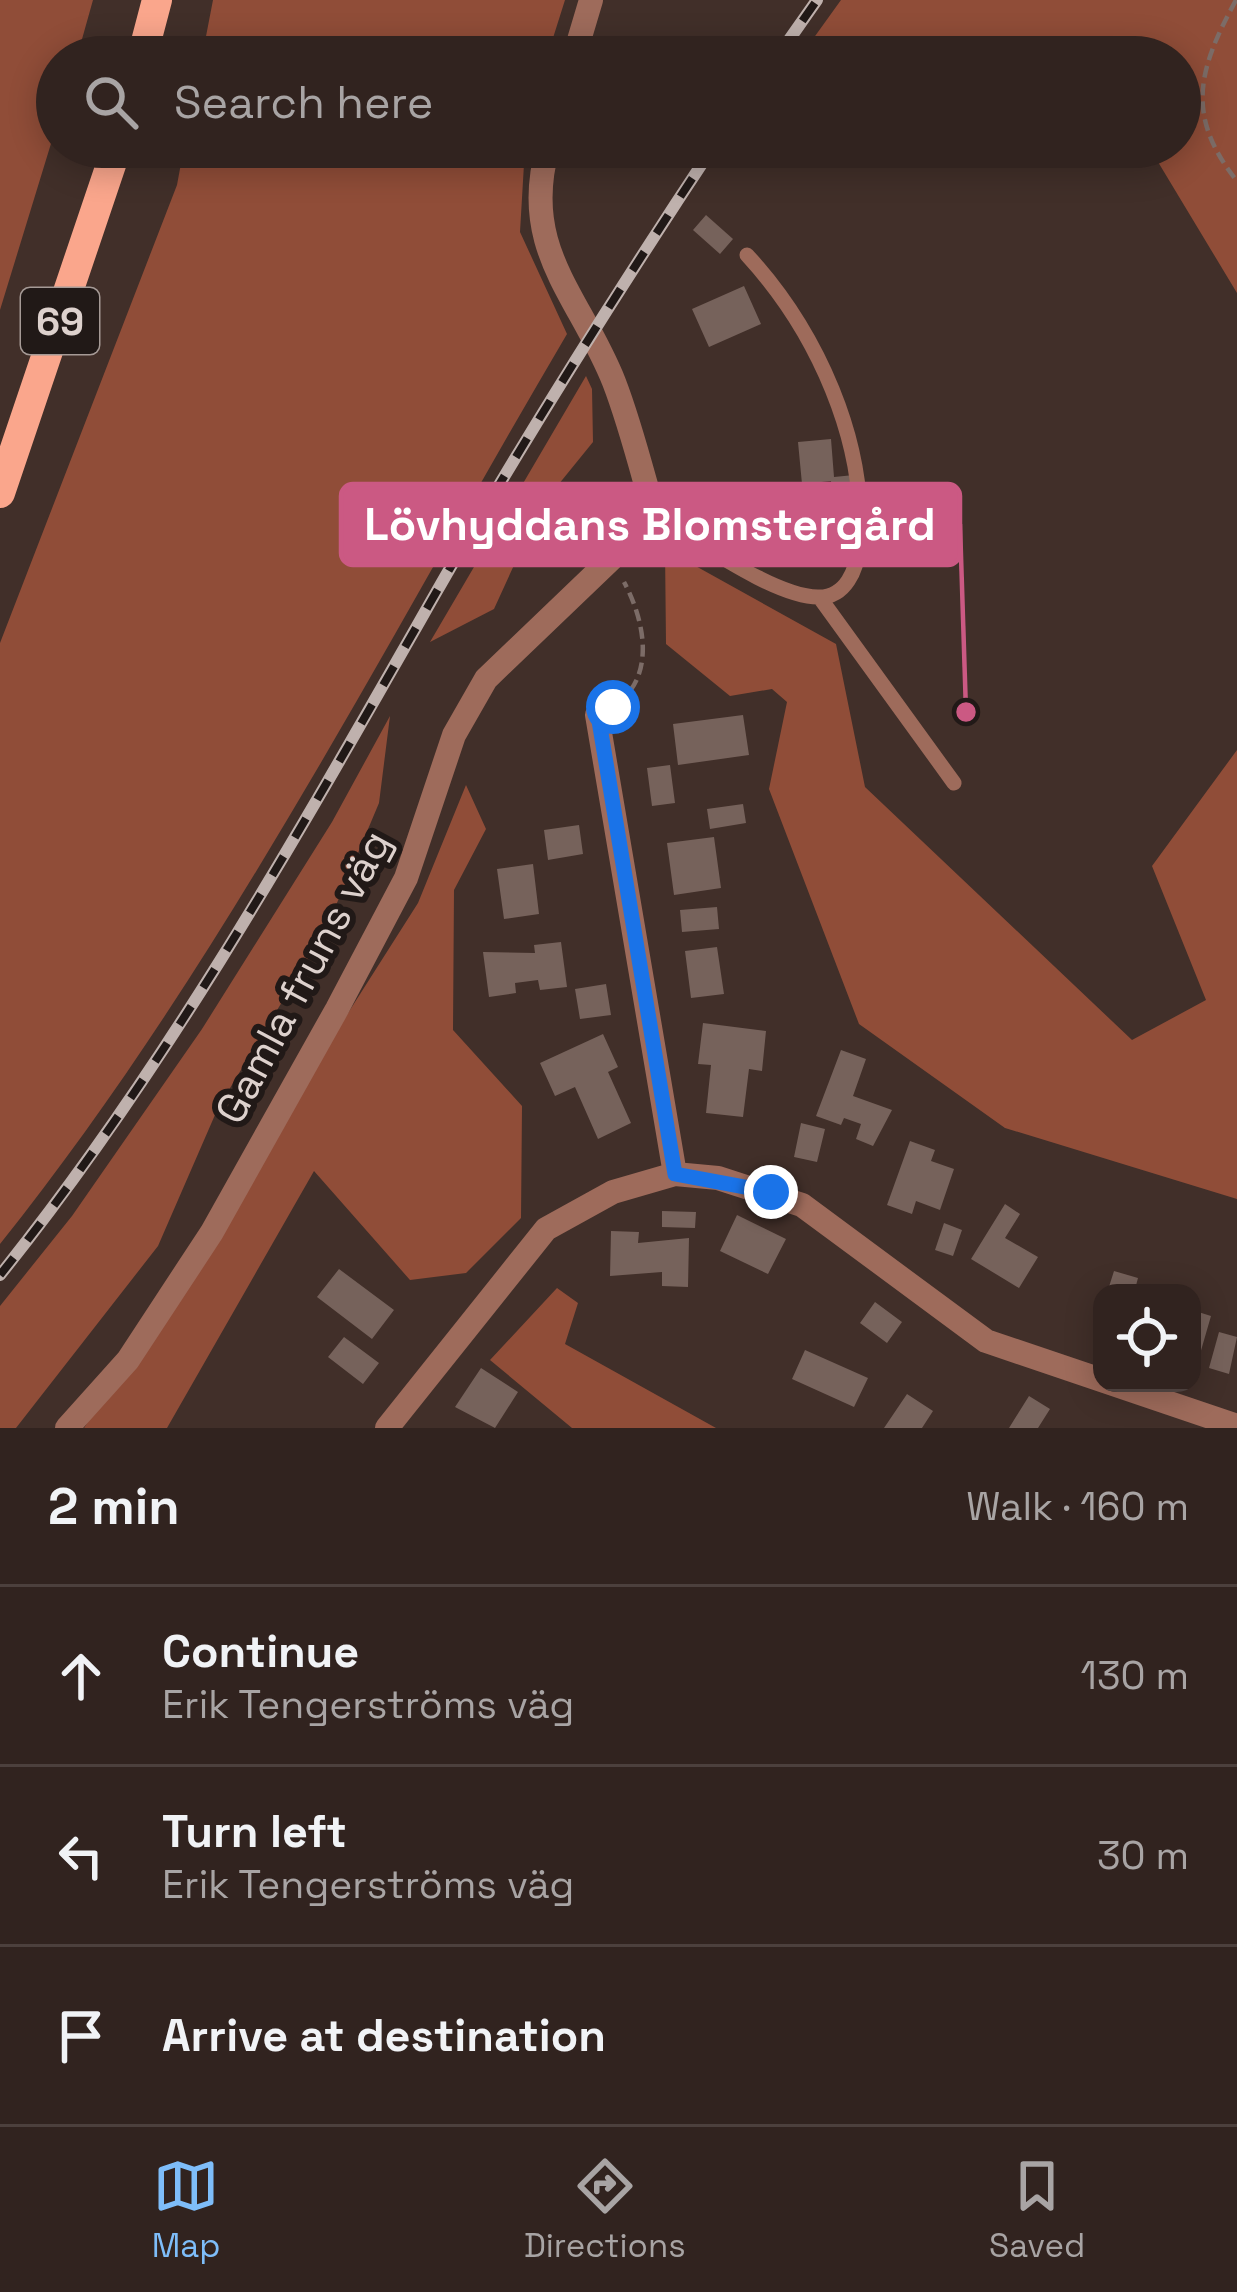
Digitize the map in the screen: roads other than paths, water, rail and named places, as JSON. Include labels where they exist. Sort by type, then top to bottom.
[{"type":"main road","points":[[148,36],[157,0]]},
{"type":"main road","name":"69","points":[[0,493],[110,168]]},
{"type":"street","points":[[580,36],[591,0]]},
{"type":"street","points":[[543,168],[538,191],[542,230],[555,273],[613,381],[655,517]]},
{"type":"street","name":"Gamla fruns väg","points":[[67,1428],[128,1360],[212,1232],[337,1009],[406,878],[454,735],[469,705],[518,644],[655,517]]},
{"type":"street","points":[[598,715],[675,1174]]},
{"type":"street","points":[[387,1428],[546,1228],[613,1192],[675,1174],[718,1178],[802,1204],[986,1341],[1208,1424],[1237,1426]]},
{"type":"lane","points":[[655,517],[792,592],[820,598],[835,594],[857,562],[856,473],[843,416],[774,284],[747,255]]},
{"type":"lane","points":[[820,598],[954,783]]},
{"type":"railway","points":[[792,36],[817,0]]},
{"type":"railway","points":[[0,1275],[116,1120],[221,959],[524,444],[699,168]]},
{"type":"place","name":"Lövhyddans Blomstergård","points":[[966,712]]}]
